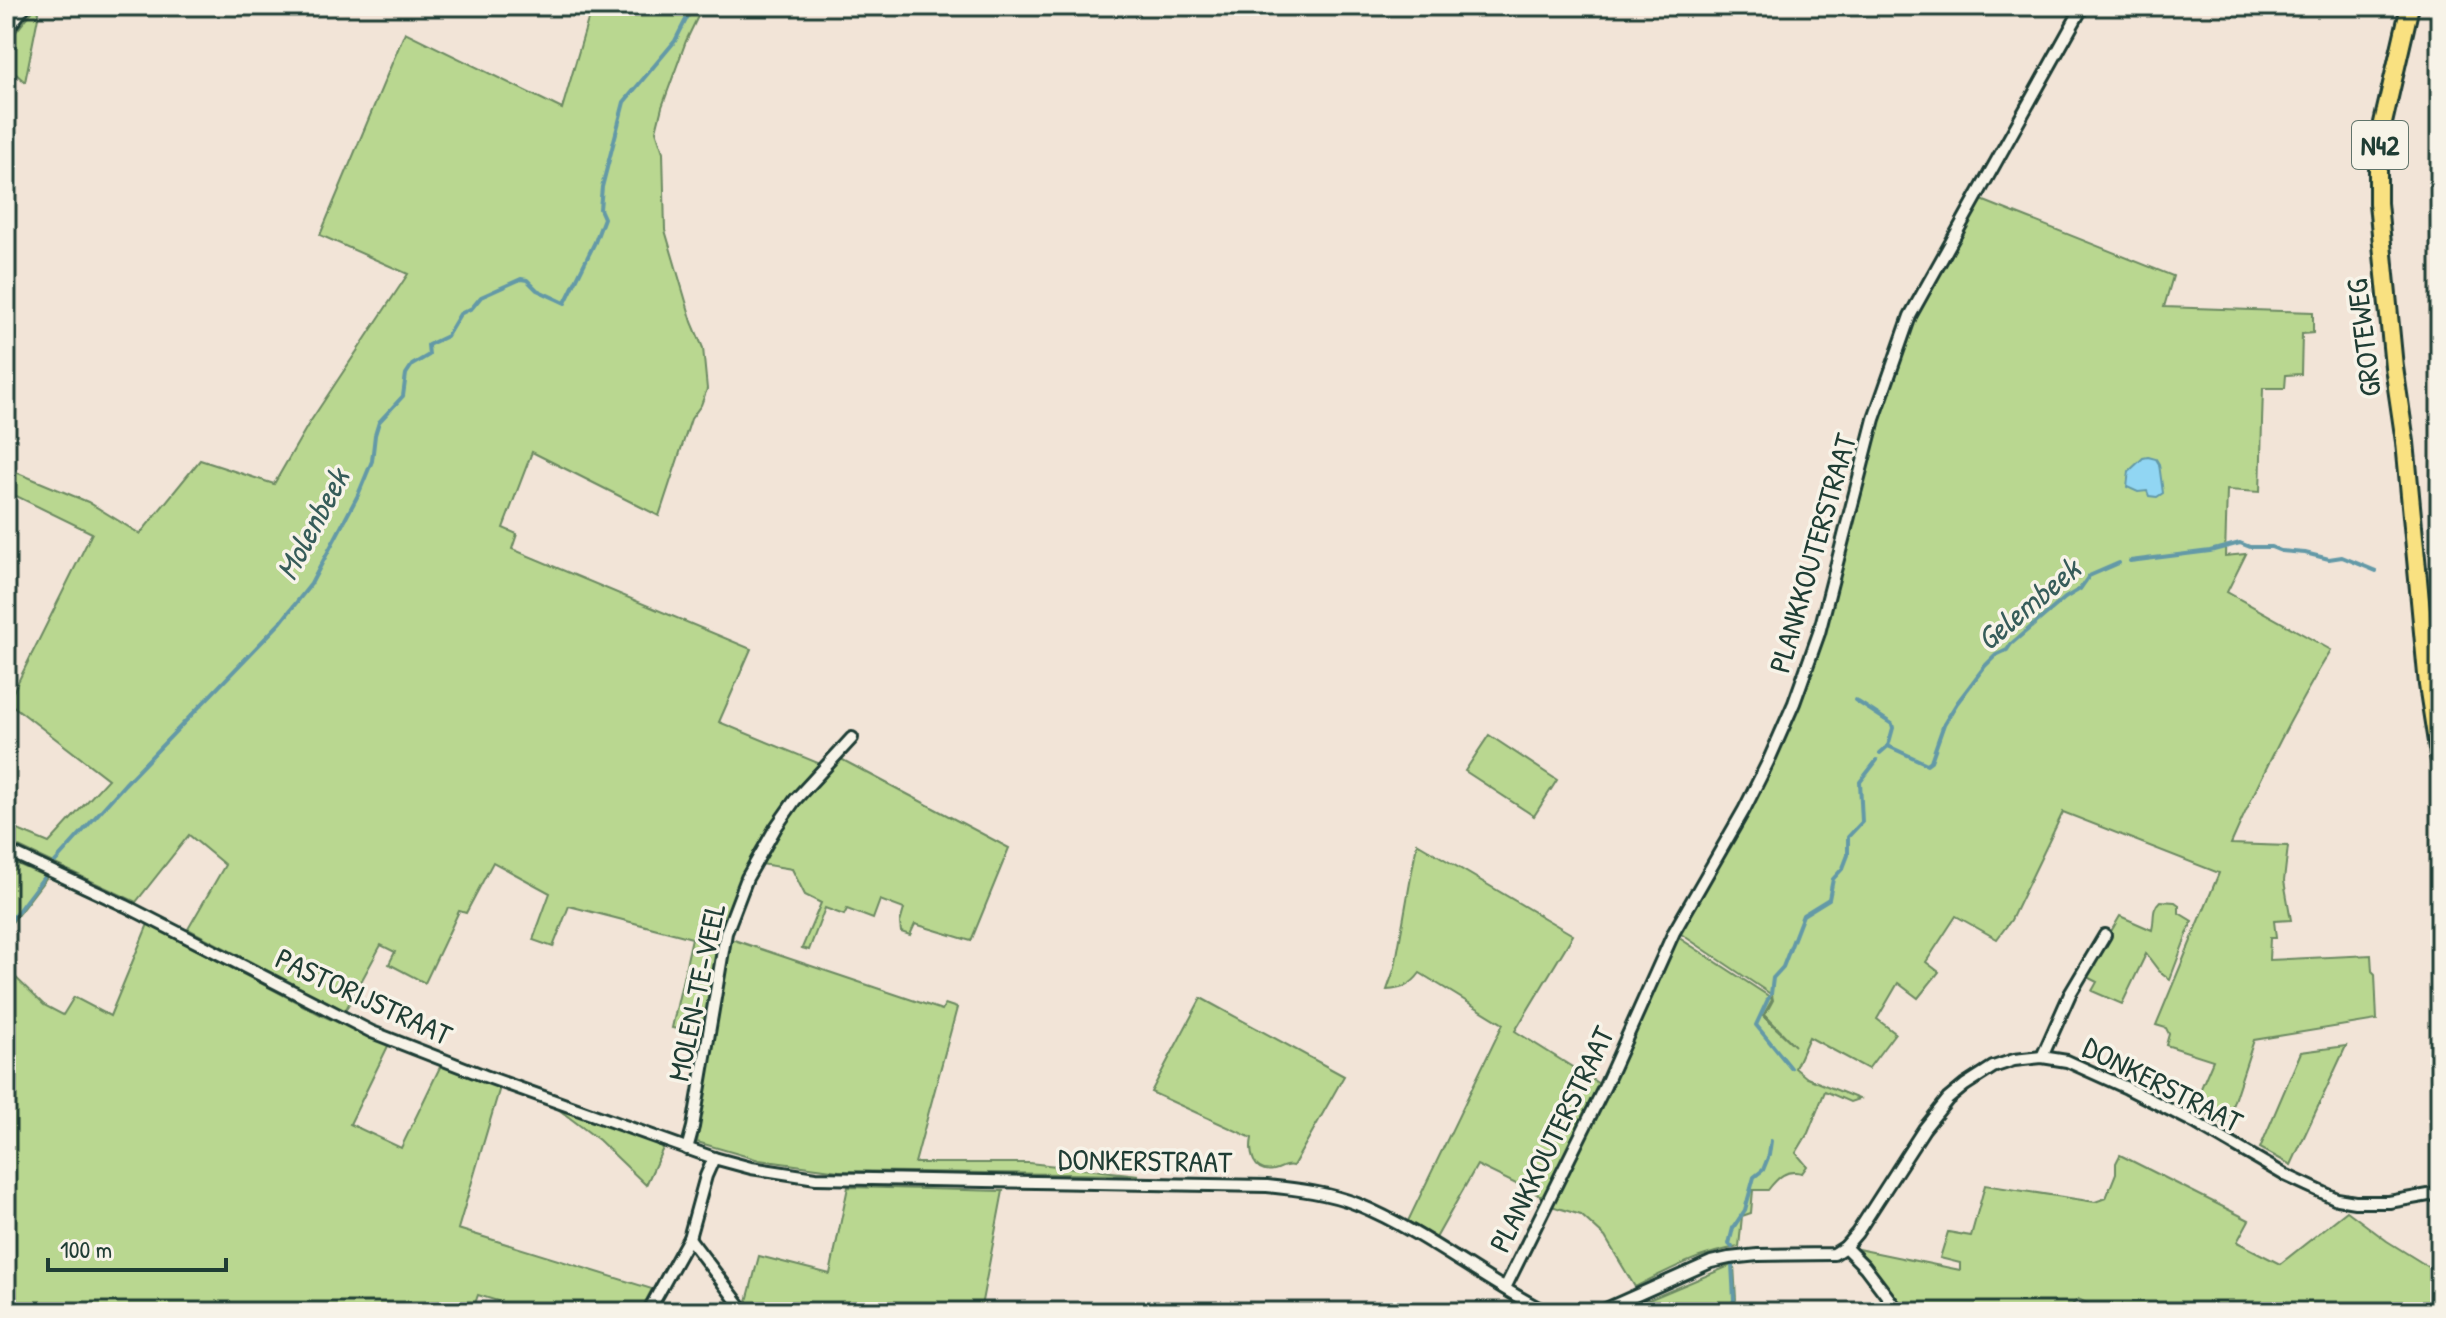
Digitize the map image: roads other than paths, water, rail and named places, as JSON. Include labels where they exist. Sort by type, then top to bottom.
[{"type":"main road","name":"GROTEWEG","points":[[2410,6],[2383,123],[2378,160],[2378,203],[2394,367],[2407,457],[2428,685],[2440,761]]},
{"type":"street","points":[[6,31],[25,6]]},
{"type":"street","name":"PLANKKOUTERSTRAAT","points":[[1505,1288],[1605,1086],[1674,932],[1744,810],[1794,703],[1819,633],[1874,419],[1910,316],[2083,6]]},
{"type":"street","name":"MOLEN-TE-VEEL","points":[[687,1149],[726,933],[747,878],[789,809],[852,738]]},
{"type":"street","name":"PASTORIJSTRAAT","points":[[6,850],[126,906],[372,1032],[714,1158]]},
{"type":"street","points":[[2042,1057],[2070,994],[2105,935]]},
{"type":"street","name":"DONKERSTRAAT","points":[[1845,1247],[1924,1129],[1948,1099],[1993,1067],[2014,1060],[2042,1057],[2067,1061],[2116,1082],[2194,1122],[2285,1175],[2337,1199],[2389,1202],[2440,1193]]},
{"type":"street","points":[[648,1312],[689,1238],[714,1158]]},
{"type":"street","name":"DONKERSTRAAT","points":[[714,1158],[751,1168],[816,1178],[1267,1186],[1306,1191],[1356,1204],[1394,1222],[1546,1312]]},
{"type":"street","points":[[689,1238],[745,1312]]},
{"type":"street","points":[[1599,1312],[1711,1262],[1758,1255],[1834,1254],[1845,1247],[1865,1267],[1899,1312]]},
{"type":"water","points":[[2148,457],[2156,459],[2159,464],[2163,493],[2157,497],[2149,496],[2147,491],[2138,492],[2127,487],[2129,471]]},
{"type":"waterway","name":"Molenbeek","points":[[55,862],[125,784],[281,622],[311,584],[358,495],[372,461],[379,422],[403,396],[406,374],[412,365],[429,355],[428,345],[447,336],[460,314],[472,308],[481,297],[521,279],[565,303],[604,218],[600,209],[602,187],[624,102],[675,41],[693,6]]},
{"type":"waterway","name":"Gelembeek","points":[[2130,561],[2210,551],[2240,543],[2329,559],[2342,557],[2376,571]]},
{"type":"waterway","name":"Gelembeek","points":[[1880,753],[1888,746],[1927,764],[1931,761],[1944,724],[1985,666],[2065,598],[2080,589],[2089,576],[2119,563]]},
{"type":"waterway","points":[[1855,700],[1892,724],[1888,746]]},
{"type":"waterway","name":"Gelembeek","points":[[1771,994],[1773,978],[1783,967],[1803,915],[1829,899],[1833,879],[1843,868],[1848,855],[1848,837],[1862,822],[1860,782],[1877,760]]},
{"type":"waterway","points":[[6,927],[44,877]]},
{"type":"waterway","name":"Gelembeek","points":[[1769,997],[1756,1025],[1791,1068]]},
{"type":"waterway","name":"Gelembeek","points":[[1732,1247],[1729,1244],[1733,1228],[1745,1210],[1754,1177],[1763,1170],[1771,1141]]},
{"type":"waterway","name":"Gelembeek","points":[[1729,1312],[1734,1300],[1732,1264]]}]
